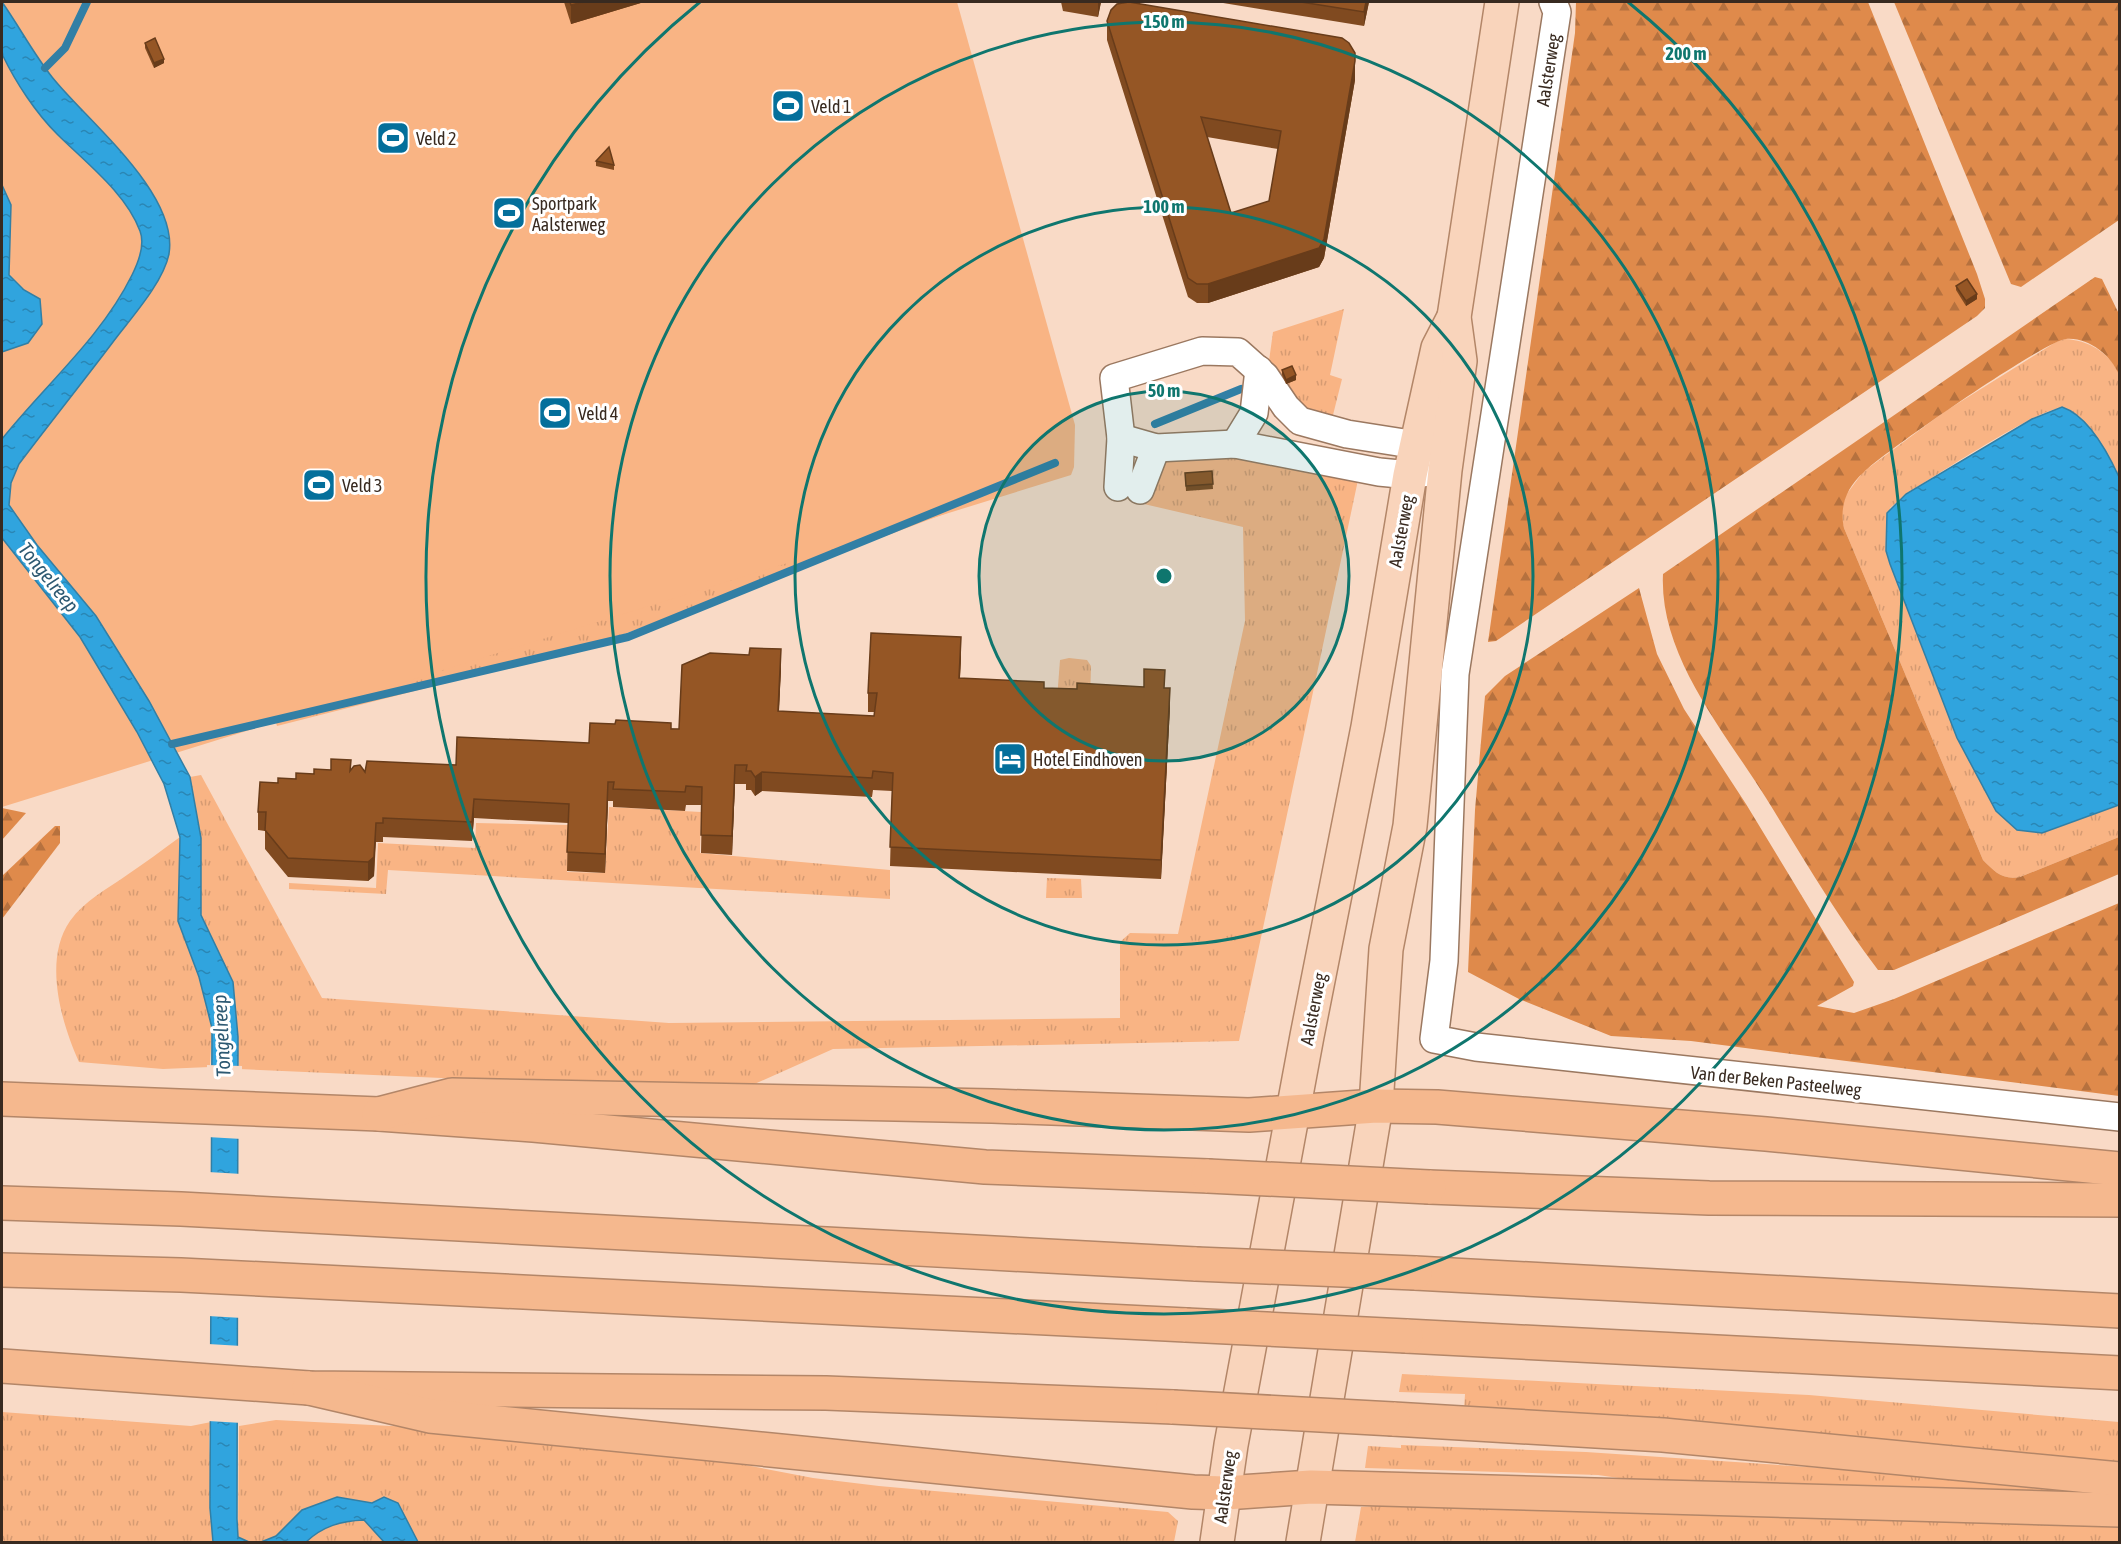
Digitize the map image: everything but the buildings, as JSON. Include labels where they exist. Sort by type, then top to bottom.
[{"type":"highway","points":[[379,1114],[452,1095],[992,1106],[1250,1115],[1376,1106],[1437,1107],[1766,1134],[2120,1169]]},
{"type":"highway","points":[[2,1099],[379,1114],[533,1125],[986,1167],[1709,1198],[2120,1200]]},
{"type":"highway","points":[[2,1203],[181,1209],[2120,1311]]},
{"type":"highway","points":[[2,1270],[181,1275],[2120,1373]]},
{"type":"highway","points":[[2,1366],[309,1388],[815,1392],[1173,1407],[1675,1436],[2120,1479]]},
{"type":"highway","points":[[309,1388],[430,1416],[967,1471],[1225,1493],[1311,1487],[2120,1510]]},
{"type":"main road","name":"Aalsterweg","points":[[1303,1542],[1376,1106],[1386,949],[1410,826],[1445,470],[1460,362],[1454,317],[1502,2]]},
{"type":"main road","name":"Aalsterweg","points":[[1217,1542],[1231,1445],[1370,716],[1414,460],[1438,348],[1454,317]]},
{"type":"street","name":"Aalsterweg","points":[[1434,1039],[1444,961],[1455,674],[1557,12],[1553,2]]},
{"type":"street","points":[[1156,448],[1129,489],[1114,378],[1202,351],[1217,350],[1238,352],[1260,370],[1286,407],[1300,422],[1347,434],[1445,470]]},
{"type":"street","points":[[1235,444],[1254,413],[1260,370]]},
{"type":"street","name":"Aalsterweg","points":[[1121,438],[1156,448],[1235,444],[1342,465],[1414,460]]},
{"type":"street","name":"Aalsterweg","points":[[1418,738],[1437,695],[1455,674]]},
{"type":"street","name":"Van der Beken Pasteelweg","points":[[1434,1039],[1476,1047],[2120,1118]]},
{"type":"green space","name":"Sportpark Aalsterweg","points":[[2,2],[957,2],[1075,425],[1074,467],[1071,475],[2,807]]},
{"type":"green space","points":[[1576,2],[1868,2],[1977,274],[1985,299],[1985,308],[1977,316],[1496,641],[1488,642],[1575,33]]},
{"type":"green space","points":[[1894,2],[2119,2],[2119,220],[2021,287],[2011,284]]},
{"type":"green space","points":[[2095,277],[2102,279],[2119,314],[2119,375],[2105,354],[2090,344],[2066,339],[2052,344],[1965,398],[1878,460],[1853,484],[1846,497],[1843,520],[1844,528],[1983,860],[2004,876],[2020,877],[2119,837],[2119,874],[1894,970],[1878,970],[1834,907],[1698,692],[1683,664],[1672,634],[1665,604],[1663,574]]},
{"type":"green space","points":[[1344,309],[1330,375],[1342,379],[1331,423],[1313,419],[1268,368],[1273,332]]},
{"type":"green space","points":[[2065,339],[2082,342],[2097,349],[2110,360],[2120,375],[2119,477],[2096,436],[2079,417],[2070,410],[2062,408],[2032,419],[1985,445],[1906,494],[1890,508],[1890,564],[1904,596],[2042,833],[2119,805],[2119,837],[2014,878],[1995,871],[1983,860],[1844,528],[1840,513],[1846,495],[1863,472],[1944,412],[2056,342]]},
{"type":"green space","points":[[1205,449],[1358,480],[1239,1041],[833,1049],[750,1086],[554,1083],[239,1069],[233,982],[201,915],[201,838],[190,777],[201,775],[322,998],[669,1023],[1120,1018],[1120,942],[1130,933],[1178,934],[1245,621],[1243,527],[1144,504],[1146,492],[1166,458]]},
{"type":"green space","points":[[1072,466],[595,645],[277,726],[269,701]]},
{"type":"green space","points":[[1639,588],[1657,654],[1684,709],[1746,804],[1854,982],[1853,986],[1817,1006],[1854,1013],[1894,999],[2119,903],[2119,1096],[1691,1041],[1611,1036],[1519,999],[1468,972],[1475,810],[1485,696],[1505,676]]},
{"type":"green space","points":[[1069,658],[1087,660],[1091,666],[1090,702],[1057,699],[1060,660]]},
{"type":"green space","points":[[609,807],[701,812],[700,853],[890,870],[890,899],[388,870],[386,894],[289,889],[289,883],[376,888],[378,843],[475,848],[476,823],[569,825],[567,872],[605,873]]},
{"type":"green space","points":[[2,808],[26,813],[2,840]]},
{"type":"green space","points":[[55,826],[60,826],[60,843],[2,919],[2,876]]},
{"type":"green space","points":[[180,837],[178,921],[199,977],[212,1028],[210,1067],[163,1069],[79,1062],[66,1029],[58,991],[57,954],[62,937],[70,921],[89,901]]},
{"type":"green space","points":[[1047,878],[1081,879],[1082,898],[1046,898]]},
{"type":"green space","points":[[1402,1374],[1809,1395],[2119,1422],[2119,1465],[1464,1410],[1465,1394],[1399,1392]]},
{"type":"green space","points":[[2,1412],[191,1426],[211,1422],[209,1441],[213,1542],[2,1542]]},
{"type":"green space","points":[[276,1420],[430,1428],[730,1462],[813,1478],[879,1486],[1168,1512],[1178,1521],[1174,1542],[418,1542],[372,1503],[337,1497],[302,1510],[276,1536],[261,1542],[249,1542],[238,1537],[239,1426]]},
{"type":"green space","points":[[1401,1445],[1586,1452],[1913,1474],[2115,1495],[1688,1488],[1598,1475],[1365,1468],[1368,1446],[1401,1448]]},
{"type":"green space","points":[[1458,1501],[2120,1523],[2119,1542],[1355,1542],[1361,1507]]},
{"type":"green space","points":[[364,1520],[384,1542],[306,1542],[333,1525]]},
{"type":"water","name":"Tongelreep","points":[[2,2],[52,77],[107,136],[145,183],[160,207],[168,231],[169,254],[160,277],[137,311],[19,464],[11,483],[9,505],[37,545],[96,616],[149,701],[190,777],[201,838],[201,915],[233,982],[238,1037],[237,1519],[238,1537],[249,1542],[213,1542],[210,1508],[212,1028],[199,977],[178,921],[180,837],[164,784],[137,732],[80,637],[2,538],[2,439],[105,320],[134,270],[142,242],[134,217],[115,191],[49,126],[14,77],[2,51]]},
{"type":"water","points":[[2,185],[11,205],[9,275],[24,290],[40,299],[42,324],[28,343],[2,352]]},
{"type":"water","points":[[2062,407],[2081,418],[2089,427],[2119,477],[2119,805],[2042,833],[2017,830],[1996,811],[1957,738],[1890,564],[1886,551],[1887,513],[1906,494],[2032,419]]},
{"type":"water","points":[[337,1497],[372,1503],[384,1497],[398,1503],[418,1542],[384,1542],[364,1520],[333,1525],[306,1542],[261,1542],[276,1536],[302,1510]]},
{"type":"pier","points":[[207,1065],[242,1066],[242,1139],[207,1137]]},
{"type":"pier","points":[[208,1172],[242,1174],[242,1318],[208,1316]]},
{"type":"pier","points":[[208,1344],[242,1346],[242,1423],[208,1421]]},
{"type":"waterway","points":[[45,68],[65,48],[87,2]]},
{"type":"waterway","points":[[1155,424],[1241,389]]},
{"type":"waterway","points":[[172,744],[628,637],[1055,463]]},
{"type":"place","name":"Veld 1","points":[[788,106]]},
{"type":"place","name":"Veld 2","points":[[393,138]]},
{"type":"place","name":"Sportpark Aalsterweg","points":[[509,213]]},
{"type":"place","name":"Veld 4","points":[[555,413]]},
{"type":"place","name":"Veld 3","points":[[319,485]]},
{"type":"place","name":"Hotel Eindhoven","points":[[1010,759]]}]
